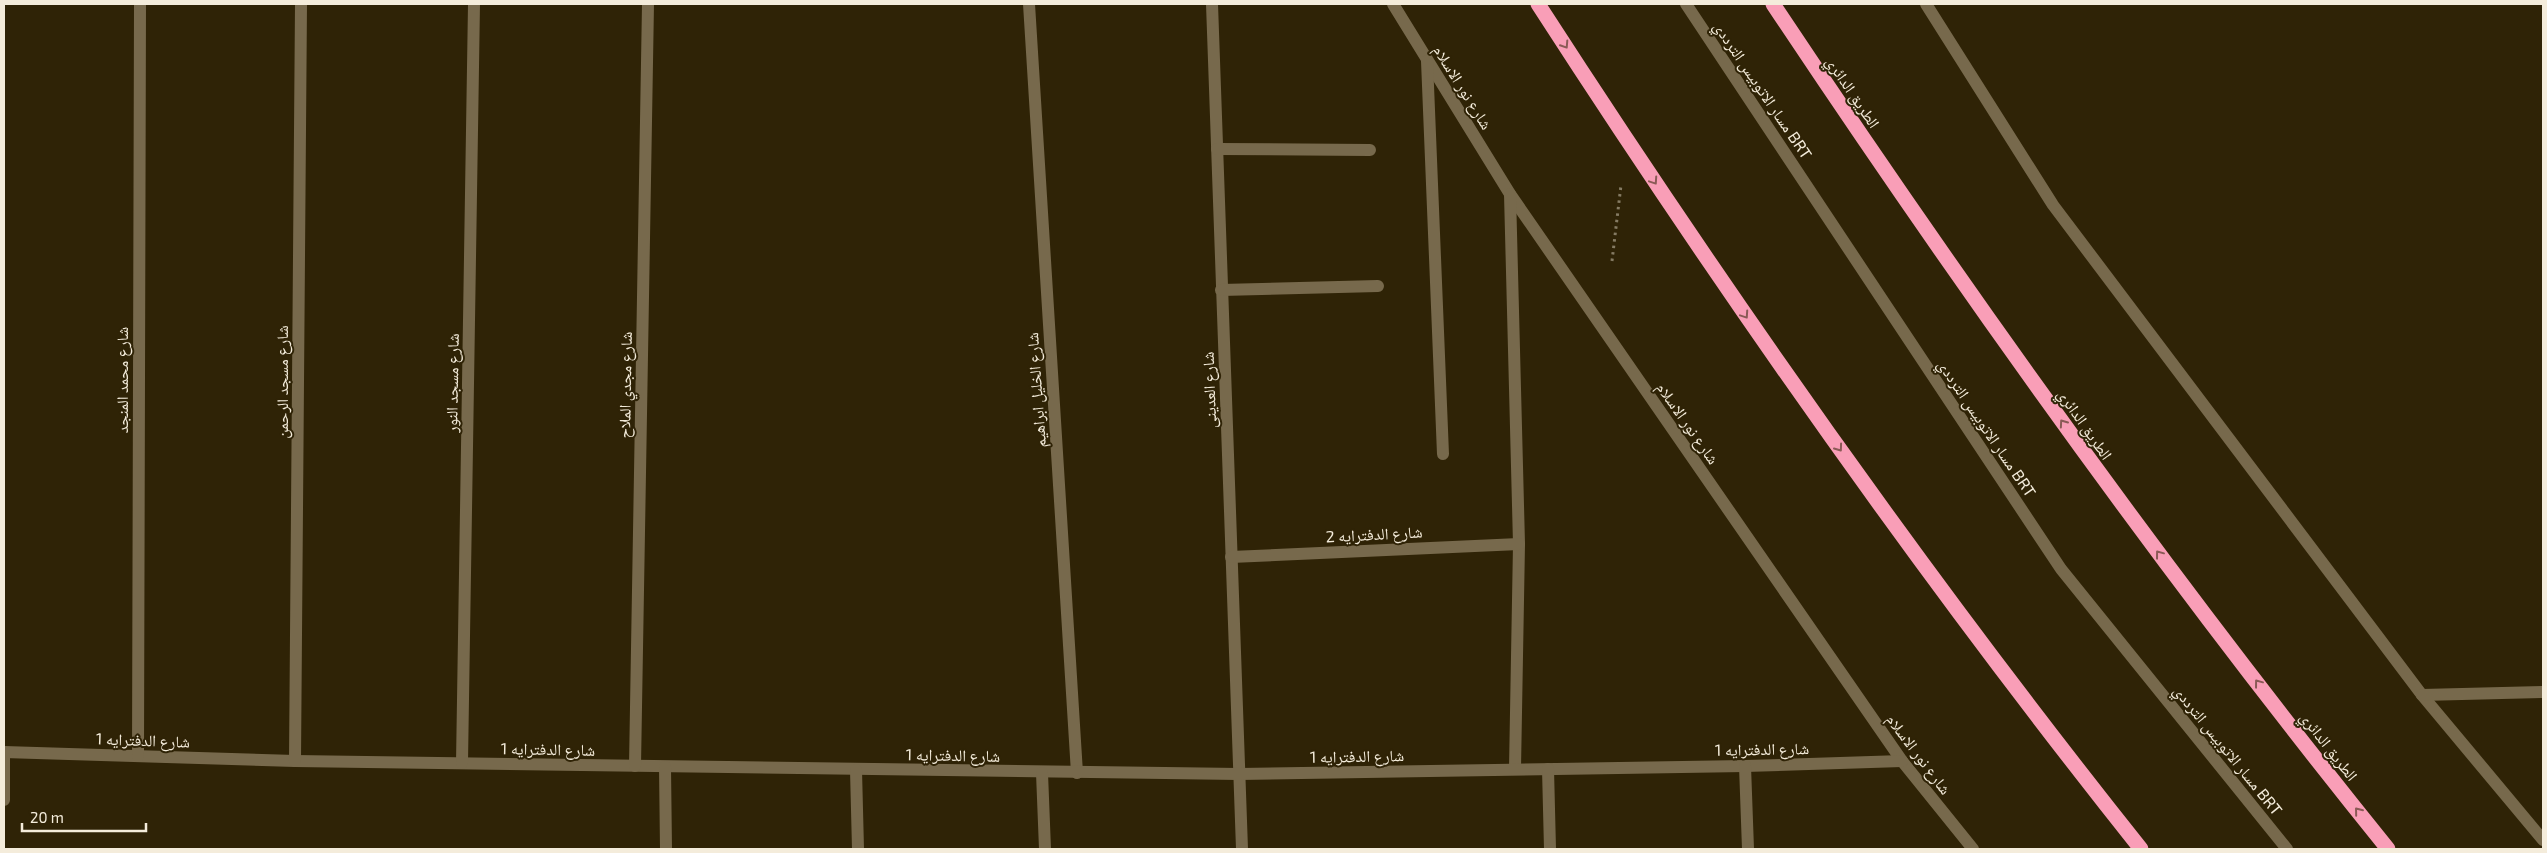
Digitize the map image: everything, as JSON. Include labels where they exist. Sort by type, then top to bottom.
[{"type":"highway","points":[[1538,4],[1630,146],[1772,355],[1925,569],[2141,849]]},
{"type":"highway","name":"الطريق الدائري","points":[[1773,4],[1887,175],[2102,478],[2321,766],[2388,849]]},
{"type":"street","name":"شارع محمد المنجد","points":[[138,756],[140,4]]},
{"type":"street","name":"شارع مسجد الرحمن","points":[[295,761],[301,4]]},
{"type":"street","name":"شارع مسجد النور","points":[[462,763],[474,4]]},
{"type":"street","name":"شارع مجدي الملاح","points":[[635,766],[648,4]]},
{"type":"street","name":"شارع الخليل ابراهيم","points":[[1028,4],[1077,773]]},
{"type":"street","name":"شارع العدينى","points":[[1212,4],[1242,849]]},
{"type":"street","name":"شارع نور الاسلام","points":[[1393,4],[1510,194],[1902,761],[1973,849]]},
{"type":"street","name":"مسار الاتوبيس الترددي BRT","points":[[1686,4],[2061,569],[2287,849]]},
{"type":"street","points":[[1926,4],[2053,205],[2422,695],[2543,840]]},
{"type":"street","points":[[1427,59],[1444,454]]},
{"type":"street","points":[[1217,149],[1370,150]]},
{"type":"street","points":[[1510,194],[1519,544],[1515,769]]},
{"type":"street","points":[[1221,290],[1378,286]]},
{"type":"street","name":"شارع الدفترايه 2","points":[[1231,557],[1519,544]]},
{"type":"street","points":[[2422,695],[2543,692]]},
{"type":"street","name":"شارع الدفترايه 1","points":[[4,752],[295,761],[1042,773],[1239,774],[1745,766],[1902,761]]},
{"type":"street","points":[[4,752],[4,800]]},
{"type":"street","points":[[1745,766],[1748,849]]},
{"type":"street","points":[[665,767],[666,849]]},
{"type":"street","points":[[1548,769],[1550,849]]},
{"type":"street","points":[[856,770],[858,849]]},
{"type":"street","points":[[1042,773],[1045,849]]},
{"type":"path","points":[[1612,262],[1620,201]]}]
